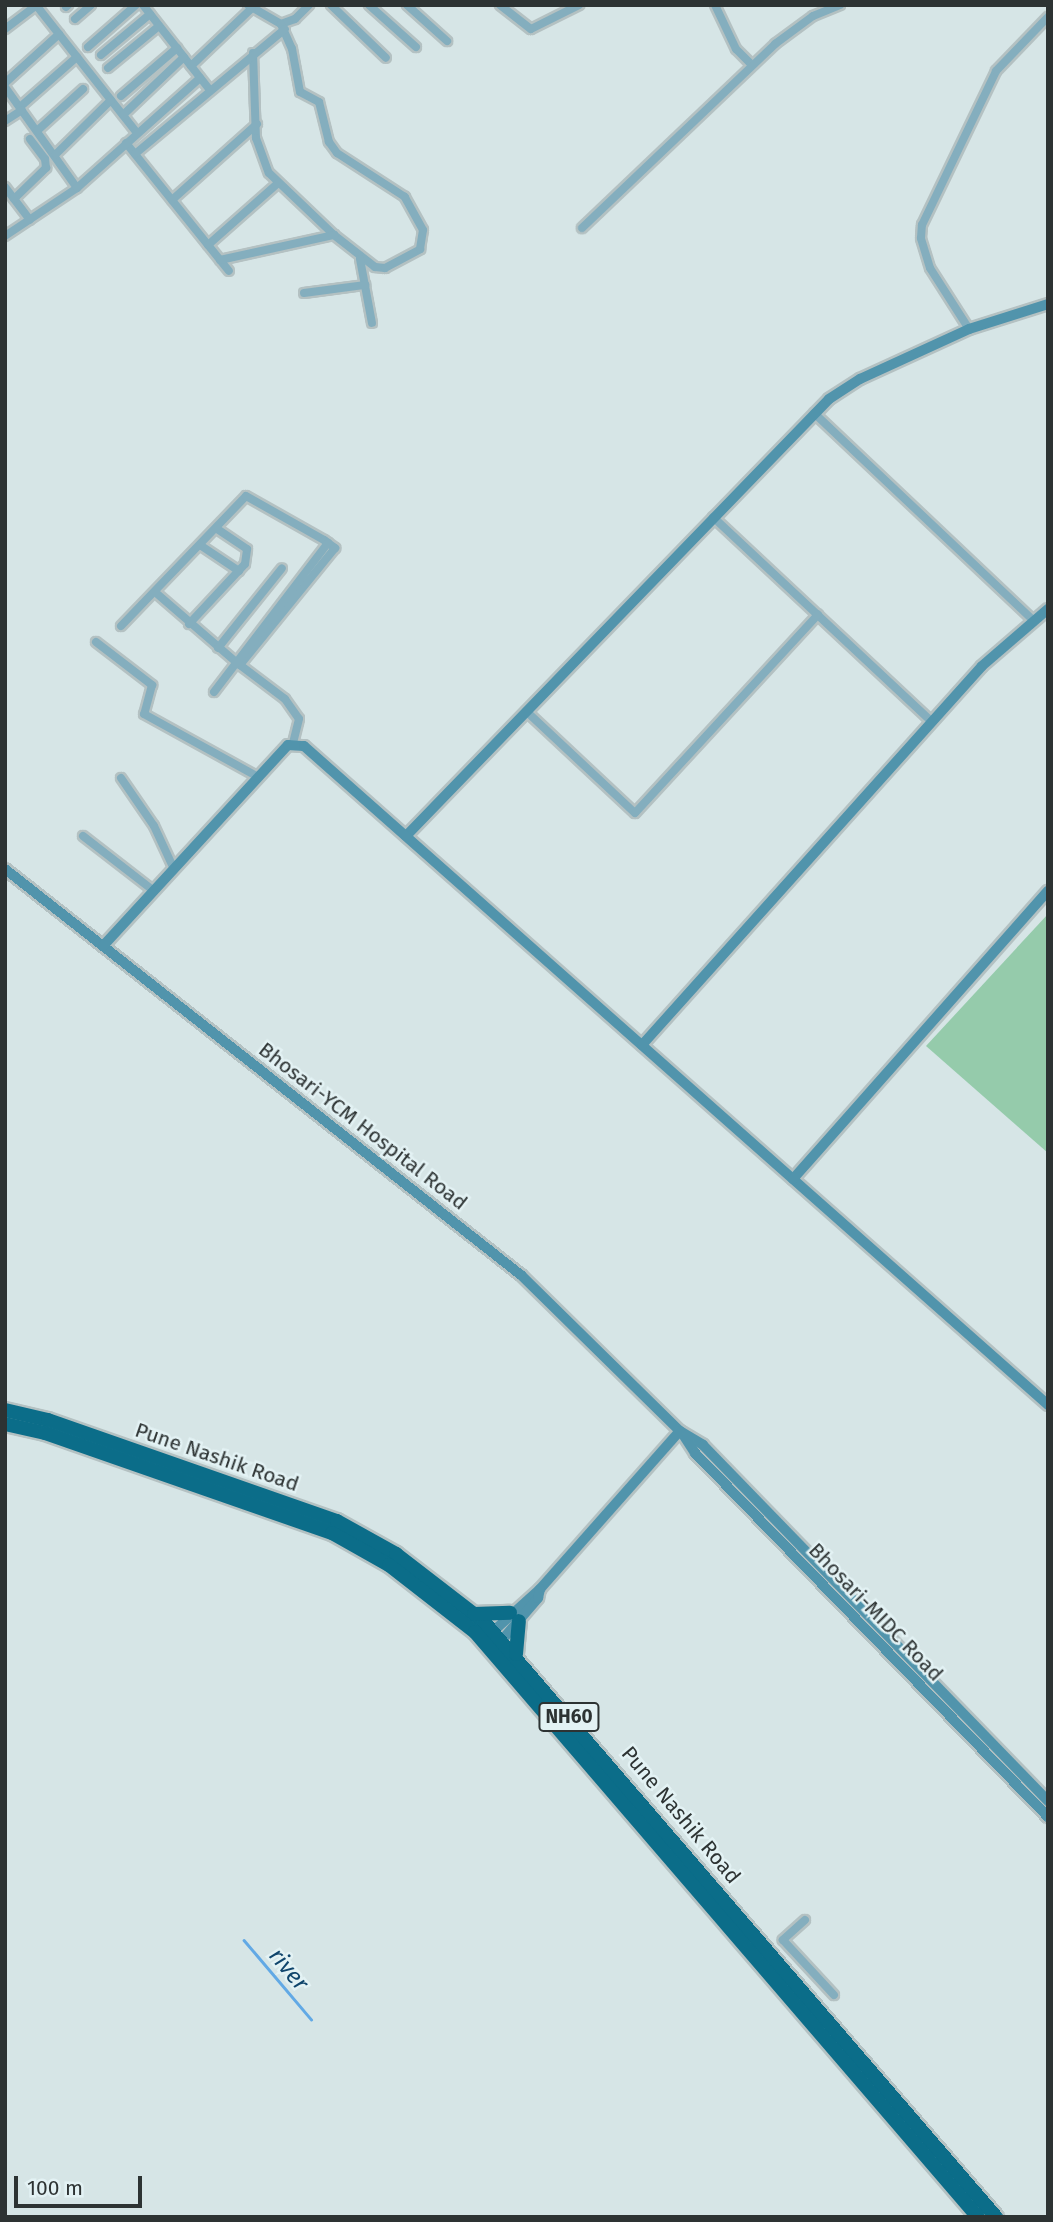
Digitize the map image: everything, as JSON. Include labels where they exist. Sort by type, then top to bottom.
[{"type":"highway","name":"Pune Nashik Road","points":[[5,1410],[48,1420],[337,1521],[397,1554],[474,1614],[978,2217]]},
{"type":"highway","name":"Pune Nashik Road","points":[[5,1424],[45,1433],[332,1533],[419,1586],[516,1654],[996,2217]]},
{"type":"highway","points":[[474,1614],[514,1617],[516,1654]]},
{"type":"street","points":[[5,29],[36,5],[137,133]]},
{"type":"street","points":[[75,19],[91,5]]},
{"type":"street","points":[[88,47],[136,5]]},
{"type":"street","points":[[143,5],[210,90]]},
{"type":"street","points":[[331,5],[386,58]]},
{"type":"street","points":[[407,5],[447,41]]},
{"type":"street","points":[[500,5],[531,29],[579,5]]},
{"type":"street","points":[[715,5],[728,36],[751,64]]},
{"type":"street","points":[[582,228],[751,64],[800,24],[826,8],[840,5]]},
{"type":"street","points":[[135,154],[295,19],[305,6]]},
{"type":"street","points":[[191,65],[250,7],[283,27],[300,92],[319,102],[324,131],[333,148],[350,162],[396,188],[424,230],[420,249],[385,268],[360,259],[278,183],[263,163],[256,138],[253,53]]},
{"type":"street","points":[[375,7],[416,47]]},
{"type":"street","points":[[101,55],[150,14]]},
{"type":"street","points":[[969,329],[930,268],[920,238],[922,225],[996,71],[1048,16]]},
{"type":"street","points":[[108,68],[159,26]]},
{"type":"street","points":[[59,34],[5,85],[56,154],[77,188]]},
{"type":"street","points":[[121,96],[177,48]]},
{"type":"street","points":[[5,121],[77,57]]},
{"type":"street","points":[[123,115],[184,57]]},
{"type":"street","points":[[5,236],[77,188],[200,78]]},
{"type":"street","points":[[38,130],[83,89]]},
{"type":"street","points":[[56,154],[111,100]]},
{"type":"street","points":[[172,200],[257,124]]},
{"type":"street","points":[[14,199],[46,168],[45,159],[30,139]]},
{"type":"street","points":[[126,143],[229,271]]},
{"type":"street","points":[[208,245],[278,183]]},
{"type":"street","points":[[5,187],[30,220]]},
{"type":"street","points":[[220,260],[334,235]]},
{"type":"street","points":[[360,259],[372,323]]},
{"type":"street","points":[[304,293],[365,285]]},
{"type":"street","points":[[406,836],[814,413],[860,379],[969,329],[1048,304]]},
{"type":"street","points":[[814,413],[1032,619]]},
{"type":"street","points":[[121,626],[246,496],[335,548],[216,693]]},
{"type":"street","points":[[713,517],[932,722]]},
{"type":"street","points":[[190,624],[239,571],[247,549],[216,528]]},
{"type":"street","points":[[200,545],[239,571]]},
{"type":"street","points":[[218,648],[282,568]]},
{"type":"street","points":[[103,946],[258,777],[293,743],[299,719],[285,699],[218,648],[155,592]]},
{"type":"street","points":[[642,1045],[932,722],[1032,619],[1048,609]]},
{"type":"street","points":[[526,711],[635,813],[818,615]]},
{"type":"street","points":[[96,642],[152,685],[144,714],[258,777]]},
{"type":"street","points":[[293,743],[308,748],[1048,1405]]},
{"type":"street","points":[[121,778],[154,826],[174,869]]},
{"type":"street","points":[[83,836],[154,891]]},
{"type":"street","name":"Bhosari-YCM Hospital Road","points":[[5,869],[521,1275],[680,1431]]},
{"type":"street","points":[[793,1180],[1048,891]]},
{"type":"street","points":[[493,1640],[680,1431]]},
{"type":"street","name":"Bhosari-MIDC Road","points":[[680,1431],[703,1445],[1048,1801]]},
{"type":"street","name":"Bhosari-MIDC Road","points":[[680,1431],[695,1453],[1048,1817]]},
{"type":"street","points":[[805,1920],[783,1940],[834,1995]]},
{"type":"green space","points":[[1048,914],[1048,1153],[926,1046]]},
{"type":"waterway","name":"river","points":[[244,1940],[311,2019]]}]
